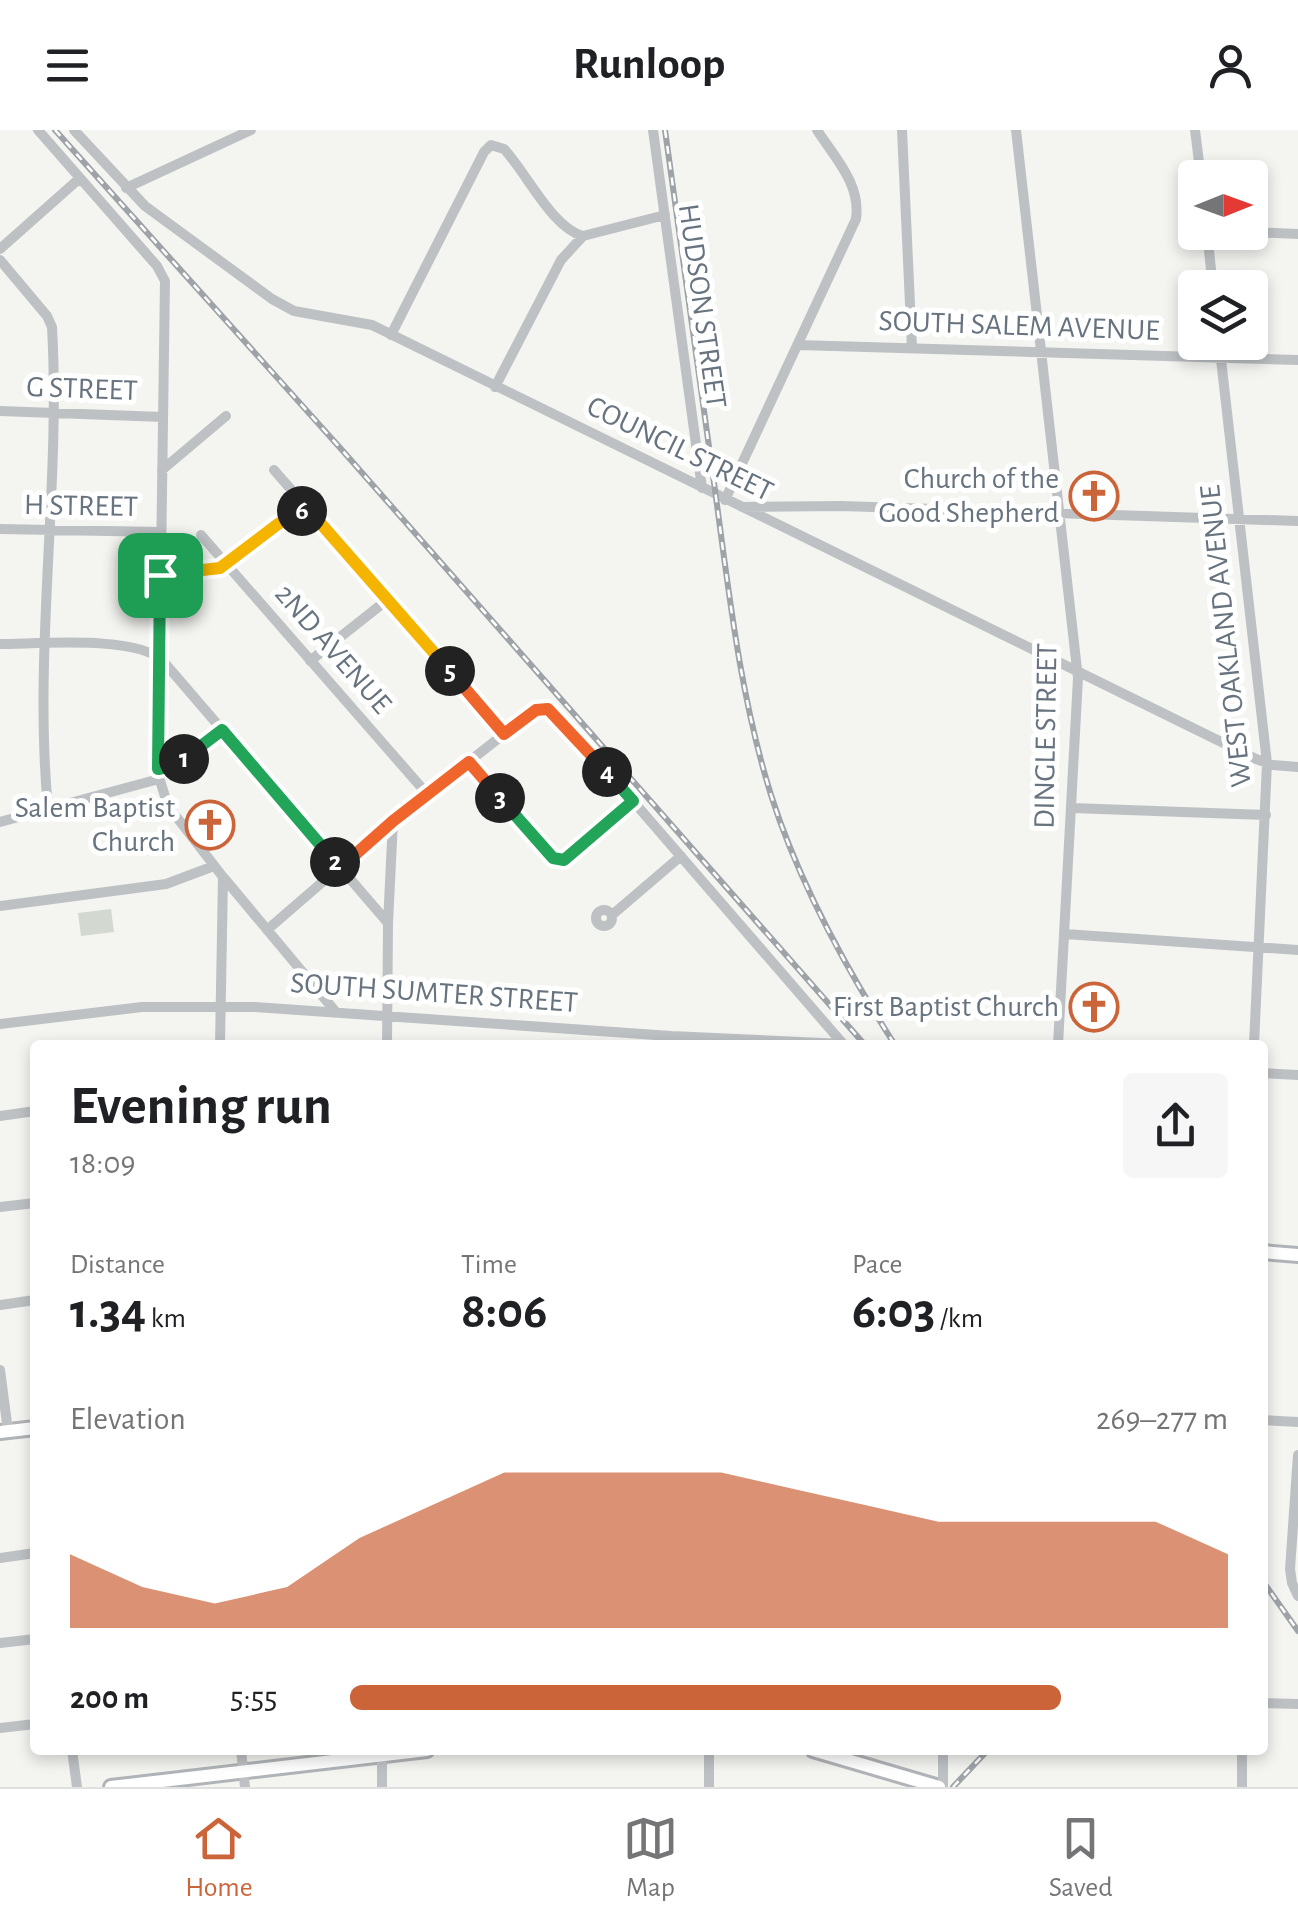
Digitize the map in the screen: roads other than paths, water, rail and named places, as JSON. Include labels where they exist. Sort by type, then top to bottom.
[{"type":"main road","points":[[1268,1252],[1298,1255]]},
{"type":"main road","points":[[4,1432],[30,1429]]},
{"type":"main road","points":[[111,1787],[367,1755]]},
{"type":"main road","points":[[837,1755],[941,1787]]},
{"type":"street","points":[[38,130],[157,266],[164,280],[158,774],[168,806],[335,1011]]},
{"type":"street","name":"COUNCIL STREET","points":[[74,130],[126,188],[185,236],[287,308],[366,323],[1267,763],[1298,767]]},
{"type":"street","points":[[126,188],[251,130]]},
{"type":"street","name":"HUDSON STREET","points":[[652,130],[702,488]]},
{"type":"street","points":[[726,500],[845,246],[857,209],[854,188],[817,130]]},
{"type":"street","points":[[902,130],[912,348]]},
{"type":"street","name":"DINGLE STREET","points":[[1016,130],[1077,670],[1058,1040]]},
{"type":"street","points":[[1195,130],[1199,160]]},
{"type":"street","points":[[391,335],[491,145],[504,149],[557,218],[583,236]]},
{"type":"street","points":[[0,248],[80,178]]},
{"type":"street","points":[[496,387],[560,260],[583,236],[665,215]]},
{"type":"street","points":[[1268,233],[1298,234]]},
{"type":"street","points":[[0,260],[50,320],[52,412],[44,760],[48,809]]},
{"type":"street","name":"SOUTH SALEM AVENUE","points":[[798,345],[1178,357]]},
{"type":"street","name":"SOUTH SALEM AVENUE","points":[[1268,359],[1298,360]]},
{"type":"street","name":"WEST OAKLAND AVENUE","points":[[1221,360],[1267,763],[1254,1040]]},
{"type":"street","name":"G STREET","points":[[0,411],[163,417]]},
{"type":"street","points":[[162,470],[226,416]]},
{"type":"street","points":[[274,470],[504,734]]},
{"type":"street","points":[[741,507],[762,504],[1298,520]]},
{"type":"street","points":[[160,575],[226,564],[278,524],[308,509]]},
{"type":"street","name":"H STREET","points":[[0,529],[161,532]]},
{"type":"street","name":"2ND AVENUE","points":[[201,535],[428,795]]},
{"type":"street","points":[[310,661],[387,600]]},
{"type":"street","points":[[0,644],[134,648],[160,657],[388,923]]},
{"type":"street","points":[[267,930],[393,821],[504,734],[536,710],[554,711],[840,1040]]},
{"type":"street","points":[[0,822],[158,774],[222,730]]},
{"type":"street","points":[[469,762],[556,861],[568,858],[633,801]]},
{"type":"street","points":[[1072,808],[1266,815]]},
{"type":"street","points":[[387,1040],[393,821]]},
{"type":"street","points":[[612,914],[681,856]]},
{"type":"street","points":[[0,906],[166,884],[214,866]]},
{"type":"street","points":[[220,1040],[223,877]]},
{"type":"street","points":[[1064,934],[1298,950]]},
{"type":"street","name":"SOUTH SUMTER STREET","points":[[0,1024],[142,1007],[220,1006],[388,1014],[683,1040]]},
{"type":"street","points":[[1268,1072],[1298,1075]]},
{"type":"street","points":[[0,1116],[30,1112]]},
{"type":"street","points":[[0,1207],[30,1204]]},
{"type":"street","points":[[0,1304],[30,1301]]},
{"type":"street","points":[[0,1370],[4,1432]]},
{"type":"street","points":[[1268,1420],[1298,1422]]},
{"type":"street","points":[[1298,1455],[1290,1569],[1298,1596]]},
{"type":"street","points":[[0,1558],[30,1555]]},
{"type":"street","points":[[0,1643],[30,1640]]},
{"type":"street","points":[[1268,1703],[1298,1704]]},
{"type":"street","points":[[0,1728],[30,1725]]},
{"type":"street","points":[[73,1755],[77,1787]]},
{"type":"street","points":[[242,1755],[246,1787]]},
{"type":"street","points":[[382,1755],[382,1787]]},
{"type":"street","points":[[709,1787],[710,1755]]},
{"type":"street","points":[[941,1787],[943,1755]]},
{"type":"street","points":[[1242,1755],[1242,1787]]},
{"type":"railway","points":[[55,130],[861,1040]]},
{"type":"railway","points":[[665,130],[731,606],[760,758],[782,828],[809,892],[892,1040]]},
{"type":"railway","points":[[1268,1588],[1298,1631]]},
{"type":"railway","points":[[953,1787],[983,1755]]},
{"type":"place","name":"Church of the Good Shepherd","points":[[1094,496]]},
{"type":"place","name":"Salem Baptist Church","points":[[210,825]]},
{"type":"place","name":"First Baptist Church","points":[[1094,1007]]}]
